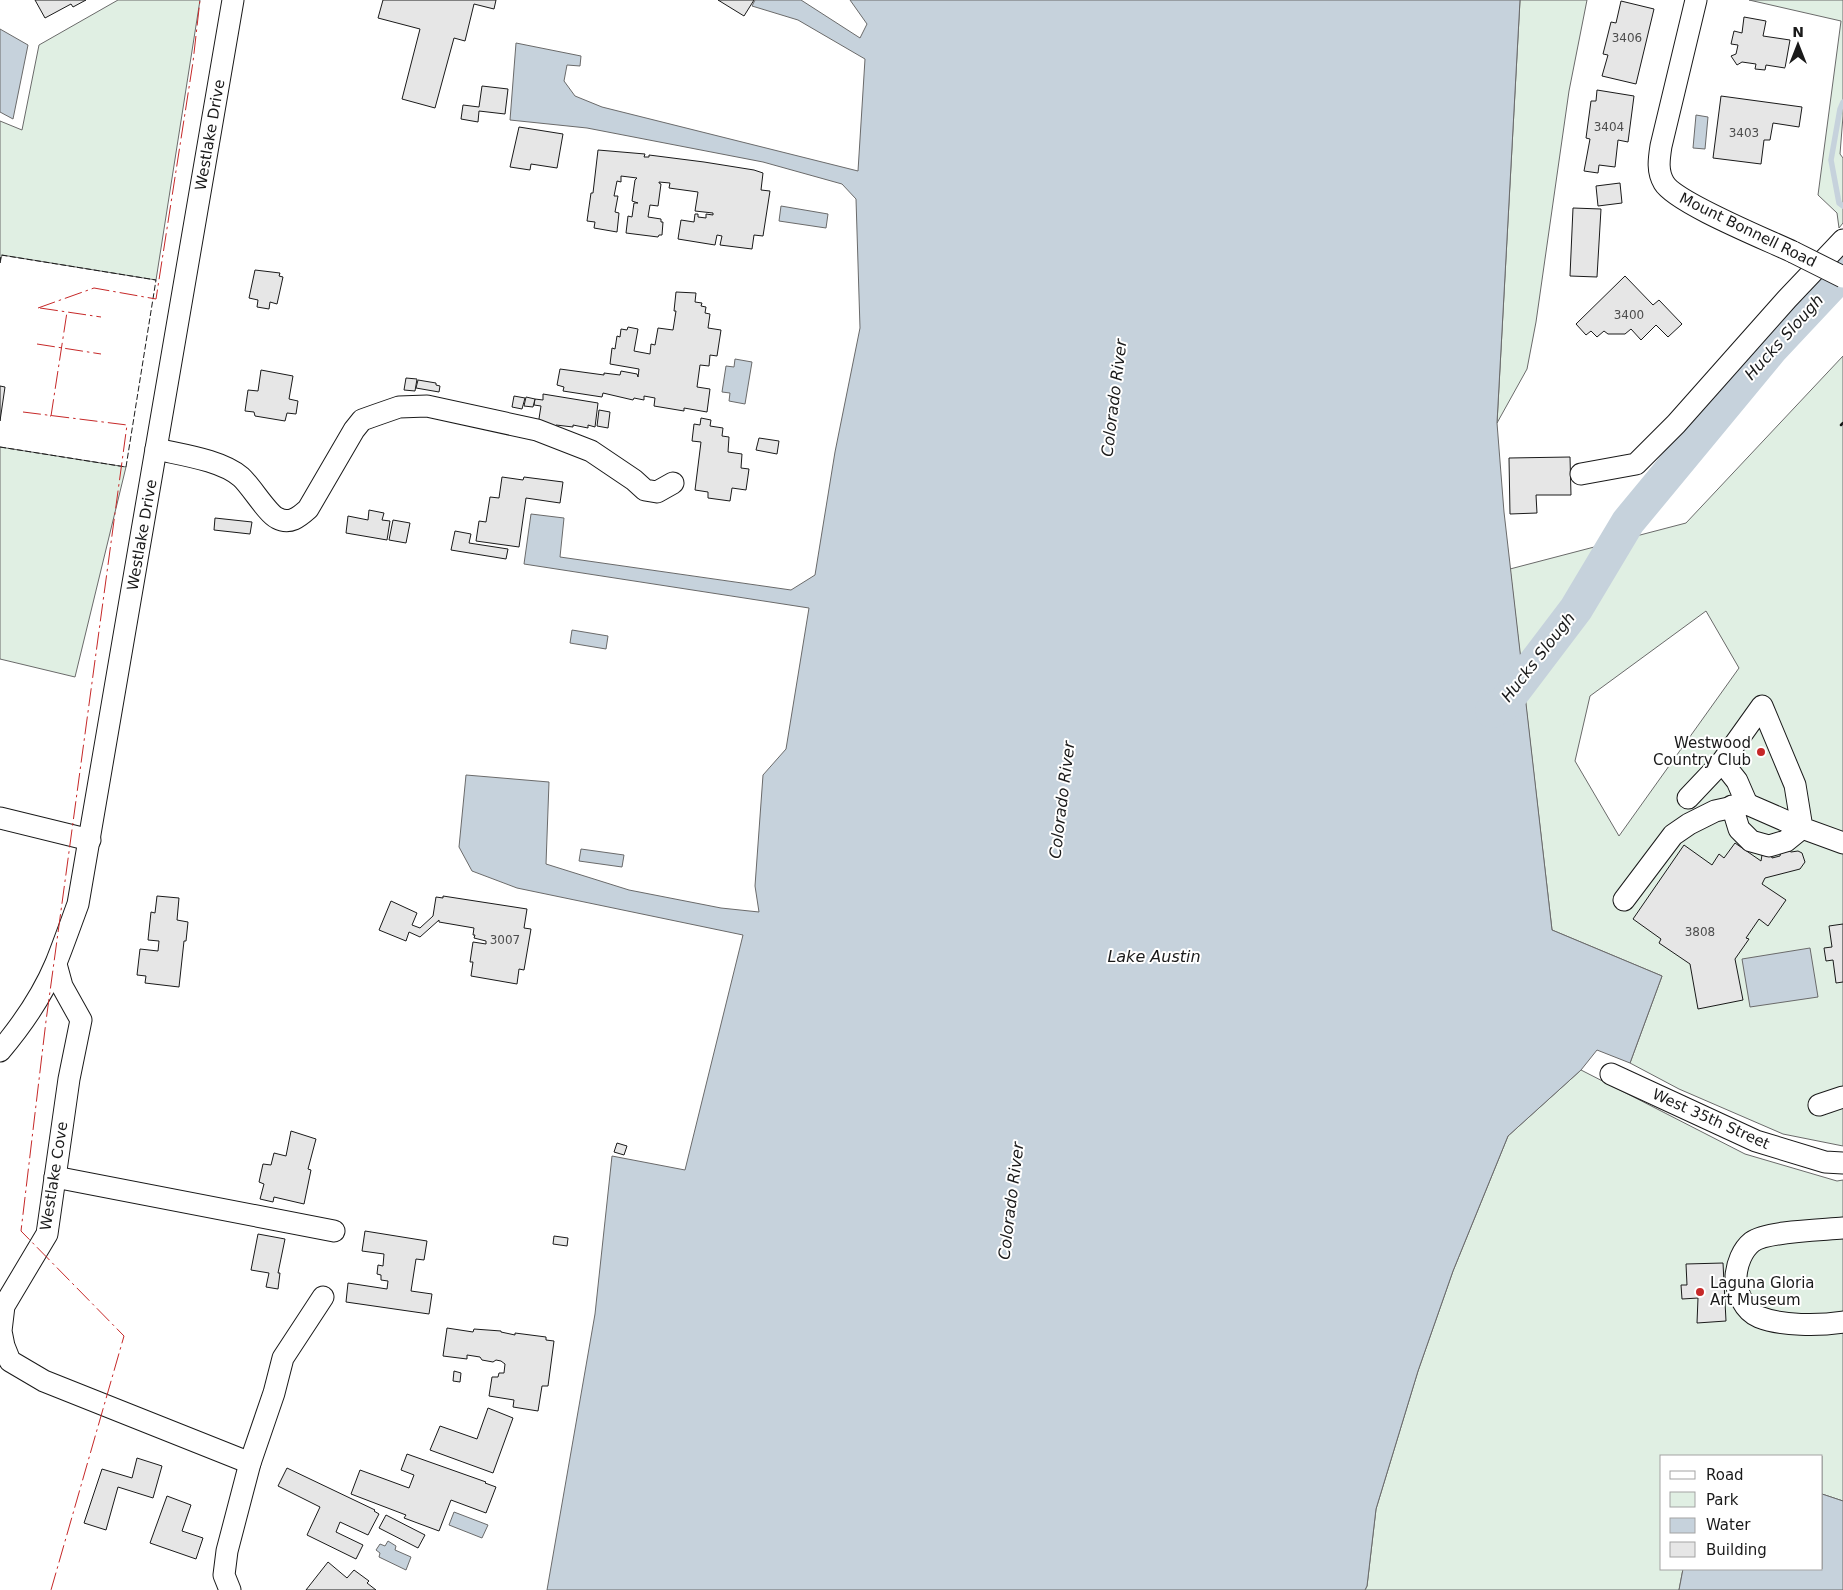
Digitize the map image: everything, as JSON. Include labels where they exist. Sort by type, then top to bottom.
[{"type":"street","name":"Westlake Drive","points":[[4,1040],[38,997],[56,964],[78,904],[233,0]]},
{"type":"street","name":"Mount Bonnell Road","points":[[1696,0],[1658,161],[1659,172],[1665,185],[1678,196],[1701,209],[1843,277]]},
{"type":"street","points":[[1581,474],[1636,464],[1676,424],[1787,299],[1843,240]]},
{"type":"street","points":[[156,449],[215,463],[240,476],[276,518],[289,521],[298,518],[308,509],[354,430],[362,420],[399,407],[427,406],[537,430],[592,451],[634,480],[645,490],[657,492],[673,484]]},
{"type":"street","points":[[1688,798],[1722,762],[1762,706],[1795,785],[1802,828]]},
{"type":"street","points":[[1722,762],[1737,781],[1740,805],[1739,829],[1751,841],[1769,846],[1786,841],[1802,828]]},
{"type":"street","points":[[1624,900],[1673,835],[1689,824],[1715,811],[1740,805],[1843,843]]},
{"type":"street","points":[[0,818],[90,840]]},
{"type":"street","name":"Westlake Cove","points":[[56,964],[62,986],[81,1020],[69,1079],[47,1234],[4,1306],[1,1332],[10,1361],[44,1381],[250,1463]]},
{"type":"street","name":"West 35th Street","points":[[1611,1074],[1756,1141],[1825,1162],[1843,1163]]},
{"type":"street","points":[[1819,1105],[1843,1098]]},
{"type":"street","points":[[55,1177],[334,1231]]},
{"type":"street","points":[[1843,1228],[1775,1234],[1752,1242],[1744,1252],[1738,1266],[1736,1278],[1742,1301],[1748,1310],[1758,1317],[1800,1324],[1843,1322]]},
{"type":"street","points":[[230,1590],[224,1575],[227,1551],[250,1463],[274,1393],[283,1358],[323,1297]]},
{"type":"green space","points":[[118,0],[200,0],[156,280],[2,255],[0,263],[0,121],[22,130],[39,45]]},
{"type":"green space","points":[[1520,0],[1587,0],[1569,91],[1536,322],[1527,369],[1497,423]]},
{"type":"green space","points":[[1749,0],[1843,0],[1843,116],[1840,154],[1843,158],[1843,223],[1839,228],[1837,213],[1818,195],[1841,21]]},
{"type":"green space","name":"Westwood Country Club","points":[[1843,356],[1843,1146],[1783,1134],[1679,1089],[1630,1063],[1662,976],[1552,930],[1510,569],[1686,523]],"holes":[[[1706,611],[1739,668],[1619,836],[1575,761],[1590,696]]]},
{"type":"green space","points":[[0,447],[126,467],[75,677],[0,659]]},
{"type":"green space","points":[[1581,1070],[1745,1154],[1837,1181],[1843,1180],[1843,1501],[1823,1494],[1823,1455],[1660,1455],[1660,1570],[1683,1570],[1679,1590],[1365,1590],[1376,1509],[1418,1371],[1453,1271],[1508,1136]]},
{"type":"water","name":"Lake Austin","points":[[755,0],[801,0],[860,38],[867,24],[850,0],[1520,0],[1497,423],[1504,512],[1552,930],[1662,976],[1630,1063],[1597,1050],[1581,1070],[1508,1136],[1453,1271],[1418,1371],[1376,1509],[1365,1590],[547,1590],[595,1314],[612,1156],[685,1170],[743,935],[517,888],[472,871],[459,847],[466,775],[549,782],[546,864],[629,890],[721,908],[759,912],[755,886],[763,775],[786,749],[809,608],[524,564],[531,514],[564,518],[560,557],[791,590],[815,575],[835,452],[860,328],[856,199],[842,184],[763,162],[587,128],[510,120],[516,43],[581,56],[580,66],[567,65],[564,81],[575,96],[602,107],[858,171],[865,59],[798,20],[752,6]]},
{"type":"water","points":[[0,29],[28,45],[13,119],[0,112]]},
{"type":"water","points":[[1696,115],[1708,117],[1705,149],[1693,148]]},
{"type":"water","points":[[781,206],[828,214],[826,228],[779,221]]},
{"type":"water","points":[[735,359],[752,362],[745,404],[729,401],[730,393],[722,392],[726,366],[734,367]]},
{"type":"water","points":[[572,630],[608,636],[606,649],[570,643]]},
{"type":"water","points":[[581,849],[624,855],[622,867],[579,861]]},
{"type":"water","points":[[1810,948],[1818,997],[1750,1007],[1742,959]]},
{"type":"water","points":[[1823,1494],[1843,1501],[1843,1590],[1679,1590],[1683,1570],[1823,1570]]},
{"type":"water","points":[[454,1512],[488,1525],[482,1538],[449,1525]]},
{"type":"water","points":[[388,1541],[396,1546],[395,1550],[411,1557],[406,1570],[379,1557],[380,1553],[376,1550],[380,1544],[385,1546]]},
{"type":"building","points":[[35,0],[86,0],[73,7],[71,4],[45,18]]},
{"type":"building","points":[[383,0],[496,0],[494,9],[474,4],[465,41],[454,38],[435,108],[402,99],[420,29],[378,18]]},
{"type":"building","points":[[718,0],[754,0],[744,16]]},
{"type":"building","points":[[1621,1],[1654,9],[1636,84],[1602,76],[1608,55],[1603,54],[1611,22],[1616,23]]},
{"type":"building","points":[[1744,17],[1766,21],[1763,36],[1790,40],[1785,68],[1766,65],[1765,70],[1755,69],[1756,64],[1742,62],[1737,65],[1731,56],[1736,54],[1738,45],[1731,44],[1734,31],[1742,33]]},
{"type":"building","points":[[482,86],[508,89],[505,114],[479,111],[478,122],[461,119],[463,105],[479,107]]},
{"type":"building","points":[[1597,90],[1634,96],[1628,142],[1618,140],[1615,167],[1599,165],[1598,173],[1584,171],[1590,139],[1586,138],[1591,101],[1596,101]]},
{"type":"building","points":[[1721,96],[1802,107],[1799,127],[1773,123],[1770,140],[1764,140],[1761,164],[1713,158]]},
{"type":"building","points":[[519,127],[563,134],[557,168],[531,164],[530,170],[510,167]]},
{"type":"building","points":[[598,150],[645,154],[644,157],[649,157],[649,155],[704,162],[763,173],[761,190],[770,191],[763,236],[754,235],[752,249],[720,245],[722,236],[717,235],[715,245],[678,239],[681,220],[694,222],[695,214],[698,214],[698,217],[706,218],[706,214],[713,215],[713,213],[695,211],[698,192],[669,188],[670,183],[659,182],[661,184],[658,206],[650,205],[648,217],[661,219],[661,222],[663,222],[662,235],[658,237],[626,233],[628,216],[632,217],[634,203],[638,203],[632,201],[635,180],[637,178],[621,176],[621,182],[617,181],[614,196],[618,196],[615,212],[619,213],[617,232],[594,228],[595,222],[587,221],[591,193],[593,193]]},
{"type":"building","points":[[1620,183],[1622,203],[1598,206],[1596,186]]},
{"type":"building","points":[[1573,208],[1601,209],[1597,277],[1570,276]]},
{"type":"building","points":[[255,270],[280,273],[279,276],[283,277],[277,304],[270,302],[269,309],[257,307],[258,300],[249,298]]},
{"type":"building","points":[[1625,276],[1653,305],[1659,300],[1682,324],[1668,337],[1656,325],[1641,340],[1631,329],[1625,334],[1608,334],[1604,331],[1597,337],[1591,331],[1586,335],[1576,324]]},
{"type":"building","points":[[676,292],[696,293],[695,302],[702,303],[701,306],[706,307],[705,313],[710,314],[708,328],[721,330],[717,356],[710,355],[709,366],[700,365],[697,387],[710,389],[707,412],[684,408],[684,411],[654,406],[655,398],[644,396],[644,400],[634,398],[633,400],[603,393],[602,397],[563,391],[564,387],[557,385],[560,369],[604,375],[604,373],[620,375],[621,371],[637,374],[638,377],[639,369],[610,364],[612,348],[615,349],[617,336],[620,337],[621,329],[627,330],[628,327],[638,329],[634,351],[650,354],[651,344],[655,345],[658,328],[673,330]]},
{"type":"building","points":[[261,370],[293,376],[289,399],[298,401],[296,414],[287,413],[285,421],[255,416],[254,412],[245,411],[248,390],[258,391]]},
{"type":"building","points":[[406,378],[417,379],[415,391],[404,390]]},
{"type":"building","points":[[418,380],[436,383],[436,385],[440,386],[439,392],[416,388]]},
{"type":"building","points":[[0,386],[5,387],[0,421]]},
{"type":"building","points":[[543,394],[598,403],[595,427],[588,425],[588,428],[573,425],[573,427],[556,425],[555,427],[538,425],[541,406],[534,405],[535,399],[543,400]]},
{"type":"building","points":[[514,396],[525,398],[522,409],[512,407]]},
{"type":"building","points":[[526,397],[535,399],[533,407],[524,406]]},
{"type":"building","points":[[599,410],[610,412],[608,428],[597,426]]},
{"type":"building","points":[[701,418],[711,420],[710,426],[723,428],[722,436],[729,437],[728,452],[742,454],[741,468],[749,469],[746,490],[732,488],[730,501],[708,498],[708,492],[695,490],[701,442],[692,441],[694,424],[700,425]]},
{"type":"building","points":[[759,438],[779,441],[777,454],[756,450]]},
{"type":"building","points":[[1570,457],[1571,495],[1536,495],[1537,513],[1510,514],[1509,458]]},
{"type":"building","points":[[502,477],[523,480],[524,477],[563,482],[560,503],[526,498],[519,547],[476,541],[479,521],[486,522],[490,497],[499,498]]},
{"type":"building","points":[[369,510],[384,513],[382,520],[390,521],[387,540],[346,533],[348,516],[368,520]]},
{"type":"building","points":[[215,518],[252,522],[250,534],[214,530]]},
{"type":"building","points":[[393,520],[410,523],[406,543],[389,540]]},
{"type":"building","points":[[455,531],[471,534],[469,543],[508,549],[506,559],[451,550]]},
{"type":"building","points":[[1735,843],[1761,861],[1762,855],[1771,855],[1772,858],[1780,856],[1781,852],[1788,850],[1802,853],[1805,862],[1800,869],[1765,878],[1762,884],[1786,900],[1768,926],[1759,919],[1746,938],[1749,939],[1735,959],[1743,1000],[1698,1009],[1690,964],[1659,943],[1661,939],[1633,919],[1684,845],[1712,865],[1719,854],[1724,858]]},
{"type":"building","points":[[157,896],[179,898],[177,920],[188,922],[179,987],[145,983],[146,976],[137,975],[140,949],[158,951],[159,941],[148,940],[151,912],[155,913]]},
{"type":"building","points":[[443,896],[527,909],[524,928],[531,929],[524,970],[519,969],[517,984],[471,976],[473,962],[470,962],[473,942],[486,944],[486,941],[474,938],[474,928],[439,922],[439,920],[420,937],[409,932],[406,941],[379,930],[391,901],[417,913],[412,925],[420,928],[433,916],[436,897],[443,898]]},
{"type":"building","points":[[1843,924],[1843,982],[1836,983],[1833,960],[1826,961],[1824,948],[1832,947],[1829,926]]},
{"type":"building","points":[[291,1131],[316,1139],[308,1169],[311,1170],[304,1204],[274,1197],[273,1202],[260,1199],[264,1184],[259,1182],[263,1164],[271,1165],[274,1153],[286,1156]]},
{"type":"building","points":[[617,1143],[627,1146],[624,1155],[614,1152]]},
{"type":"building","points":[[365,1231],[427,1241],[424,1260],[416,1259],[411,1291],[432,1294],[429,1314],[346,1302],[348,1283],[387,1289],[388,1281],[381,1280],[381,1275],[377,1274],[378,1265],[383,1266],[384,1254],[362,1251]]},
{"type":"building","points":[[258,1234],[285,1239],[278,1273],[280,1273],[278,1289],[266,1287],[269,1273],[251,1270]]},
{"type":"building","points":[[554,1236],[568,1238],[567,1246],[553,1244]]},
{"type":"building","points":[[1723,1263],[1726,1321],[1697,1323],[1698,1298],[1682,1299],[1681,1285],[1687,1285],[1686,1264]]},
{"type":"building","points":[[447,1328],[473,1332],[474,1329],[501,1331],[515,1335],[515,1333],[546,1337],[546,1340],[554,1341],[548,1386],[542,1386],[538,1411],[513,1407],[514,1400],[489,1396],[492,1377],[498,1377],[499,1373],[504,1373],[505,1364],[501,1361],[496,1360],[493,1362],[467,1355],[467,1359],[443,1356]]},
{"type":"building","points":[[454,1371],[461,1373],[460,1382],[453,1381]]},
{"type":"building","points":[[488,1408],[513,1418],[493,1473],[430,1450],[440,1426],[477,1439]]},
{"type":"building","points":[[407,1454],[496,1487],[486,1513],[451,1500],[439,1531],[404,1518],[406,1515],[351,1494],[360,1470],[409,1488],[414,1475],[401,1470]]},
{"type":"building","points":[[137,1458],[162,1466],[153,1498],[118,1487],[106,1530],[84,1523],[102,1469],[132,1478]]},
{"type":"building","points":[[287,1468],[375,1510],[379,1514],[368,1535],[340,1522],[336,1532],[363,1545],[356,1559],[307,1535],[320,1507],[278,1486]]},
{"type":"building","points":[[167,1496],[191,1505],[182,1531],[203,1538],[196,1559],[150,1543]]},
{"type":"building","points":[[386,1515],[425,1535],[418,1548],[379,1528]]},
{"type":"building","points":[[328,1562],[347,1578],[354,1570],[369,1581],[367,1583],[376,1590],[306,1590]]},
{"type":"waterway","name":"Hucks Slough","points":[[1843,102],[1840,109],[1831,160],[1839,203],[1843,206]]},
{"type":"waterway","name":"Hucks Slough","points":[[1492,711],[1504,704],[1576,609],[1628,522],[1771,349],[1843,272]]},
{"type":"fence","points":[[0,263],[1,255],[156,280],[126,467],[0,447]]},
{"type":"power","points":[[38,308],[94,288],[156,299],[193,62],[200,0]]},
{"type":"power","points":[[40,308],[101,317]]},
{"type":"power","points":[[50,416],[67,312]]},
{"type":"power","points":[[37,344],[101,354]]},
{"type":"power","points":[[23,412],[127,425],[46,1021],[21,1231],[124,1336],[51,1590]]},
{"type":"place","name":"Westwood Country Club","points":[[1761,752]]},
{"type":"place","name":"Laguna Gloria Art Museum","points":[[1700,1292]]},
{"type":"water label","name":"Colorado River","points":[[1114,398]]},
{"type":"water label","name":"Colorado River","points":[[1062,800]]},
{"type":"water label","name":"Colorado River","points":[[1011,1201]]}]
